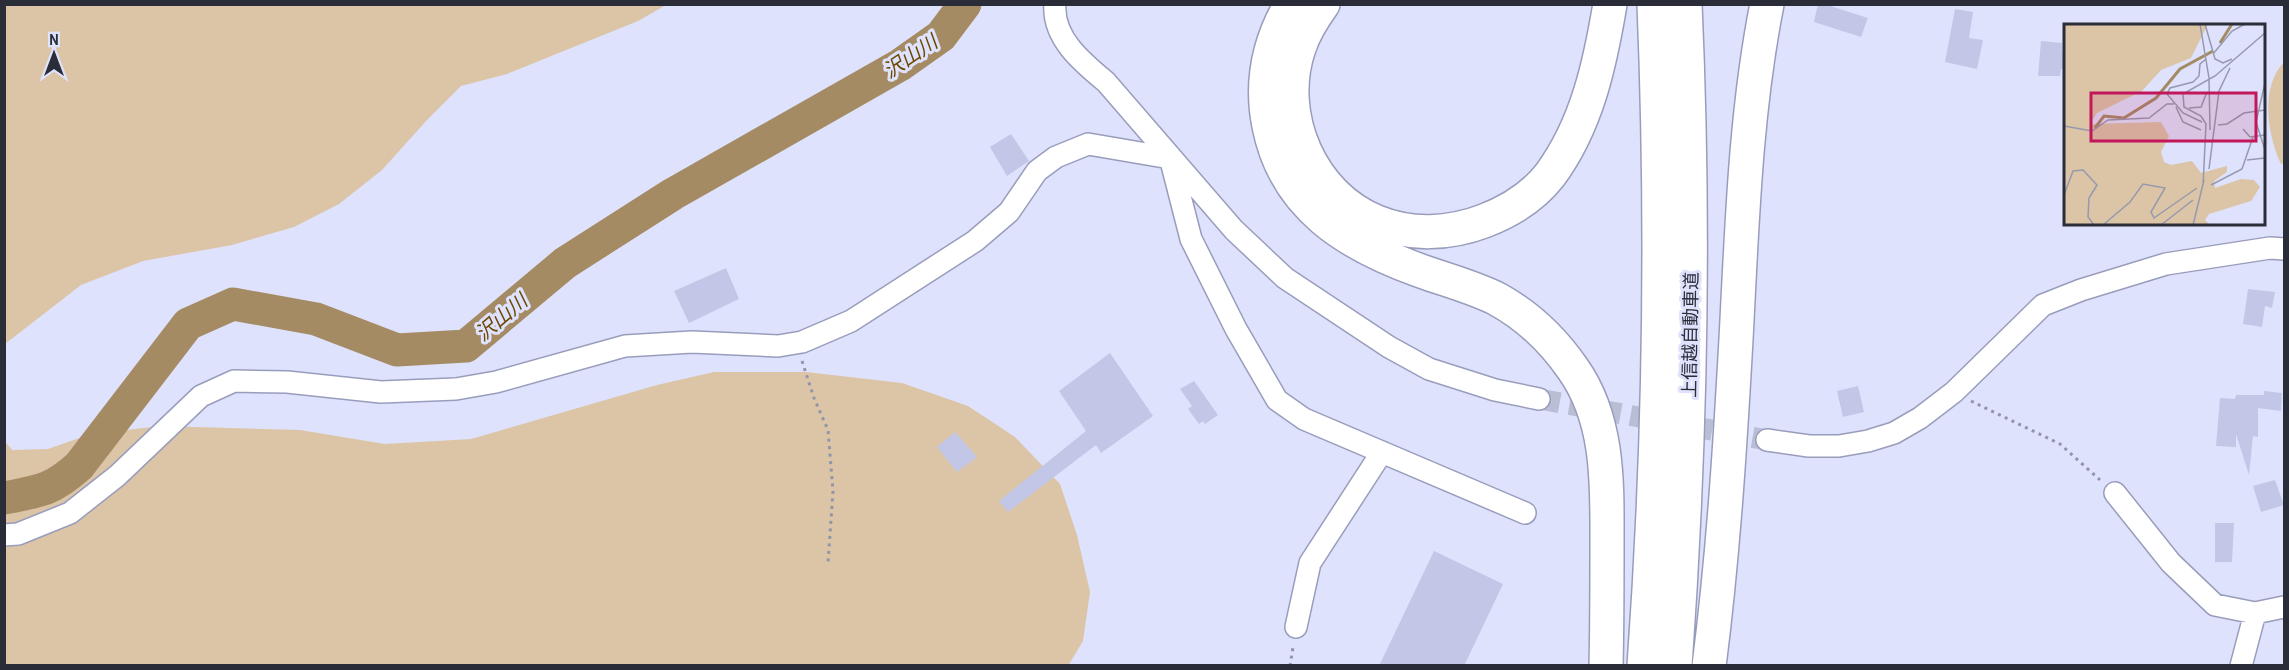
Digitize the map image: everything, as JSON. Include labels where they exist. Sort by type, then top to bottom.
[{"type":"highway","points":[[1291,4],[1280,22],[1270,50],[1265,79],[1266,110],[1272,142],[1283,171],[1300,197],[1321,218],[1347,237],[1418,270],[1497,299],[1529,319],[1553,342],[1574,369],[1590,398],[1600,431],[1607,473],[1606,666]]},
{"type":"highway","points":[[1323,4],[1309,24],[1298,49],[1292,76],[1292,105],[1297,134],[1310,162],[1336,195],[1352,208],[1377,222],[1406,231],[1438,232],[1470,226],[1499,215],[1526,199],[1549,177],[1567,150],[1582,118],[1595,80],[1610,4]]},
{"type":"highway","name":"上信越自動車道","points":[[1644,666],[1651,564],[1660,342],[1658,99],[1654,4]]},
{"type":"highway","name":"上信越自動車道","points":[[1675,666],[1687,467],[1691,353],[1691,184],[1685,4]]},
{"type":"highway","points":[[1709,666],[1730,452],[1747,152],[1754,84],[1767,4]]},
{"type":"street","points":[[1055,4],[1055,12],[1064,38],[1082,63],[1106,82],[1234,231],[1285,278],[1389,347],[1429,369],[1460,380],[1539,399]]},
{"type":"street","points":[[4,535],[18,534],[70,513],[154,443],[201,396],[234,381],[287,382],[381,392],[456,389],[496,382],[625,346],[692,342],[778,346],[802,342],[851,321],[975,241],[1010,212],[1037,171],[1056,158],[1088,144],[1170,158]]},
{"type":"street","points":[[1170,158],[1191,239],[1236,329],[1277,400],[1304,419],[1525,513]]},
{"type":"street","points":[[1767,440],[1809,446],[1839,446],[1868,441],[1894,433],[1920,418],[1954,392],[2043,305],[2080,290],[2166,264],[2270,248],[2284,249]]},
{"type":"street","points":[[1296,627],[1310,563],[1382,452]]},
{"type":"street","points":[[2115,494],[2171,563],[2215,605],[2255,613],[2284,607]]},
{"type":"street","points":[[2241,666],[2255,613]]},
{"type":"path","points":[[796,342],[814,398],[828,430],[833,491],[828,563]]},
{"type":"path","points":[[1954,392],[2060,444],[2115,494]]},
{"type":"shaded area","points":[[5,4],[666,5],[638,21],[507,74],[461,86],[382,170],[339,204],[294,227],[232,245],[143,261],[81,285],[5,344]]},
{"type":"shaded area","points":[[2284,62],[2284,164],[2281,164],[2272,139],[2268,111],[2271,84],[2276,72]]},
{"type":"shaded area","points":[[714,372],[806,372],[902,383],[968,406],[1015,437],[1060,484],[1077,535],[1090,592],[1083,641],[1068,666],[5,665],[4,440],[12,450],[48,449],[91,434],[161,426],[300,430],[385,444],[471,439],[657,385]]},
{"type":"building","points":[[1818,4],[1868,18],[1861,37],[1814,22]]},
{"type":"building","points":[[1955,9],[1973,12],[1969,38],[1983,40],[1977,69],[1945,62]]},
{"type":"building","points":[[2041,41],[2062,43],[2064,69],[2061,69],[2060,76],[2038,76]]},
{"type":"building","points":[[1011,134],[1029,161],[1007,176],[990,147]]},
{"type":"building","points":[[726,268],[739,299],[689,323],[674,291]]},
{"type":"building","points":[[2248,289],[2275,292],[2272,308],[2265,306],[2262,327],[2243,324]]},
{"type":"building","points":[[1110,353],[1153,416],[1101,453],[1096,445],[1008,512],[999,501],[1086,431],[1059,391]]},
{"type":"building","points":[[1194,381],[1218,415],[1205,424],[1203,421],[1199,424],[1188,409],[1192,406],[1180,389]]},
{"type":"building","points":[[1858,386],[1864,412],[1843,417],[1837,391]]},
{"type":"building","points":[[2264,391],[2282,393],[2281,411],[2258,408],[2258,437],[2253,436],[2249,475],[2236,434],[2236,447],[2216,446],[2220,398],[2235,399],[2236,395],[2264,395]]},
{"type":"building","points":[[955,432],[977,457],[957,472],[937,447]]},
{"type":"building","points":[[2275,480],[2284,505],[2261,512],[2253,486]]},
{"type":"building","points":[[2215,523],[2234,523],[2232,562],[2215,562]]},
{"type":"building","points":[[1434,551],[1503,584],[1464,666],[1379,666]]},
{"type":"waterway","name":"沢山川","points":[[4,498],[44,489],[61,481],[79,466],[188,324],[233,304],[316,319],[397,350],[466,346],[565,263],[673,194],[900,65],[941,36],[965,4]]},
{"type":"tunnel","points":[[1539,399],[1767,440]]}]
